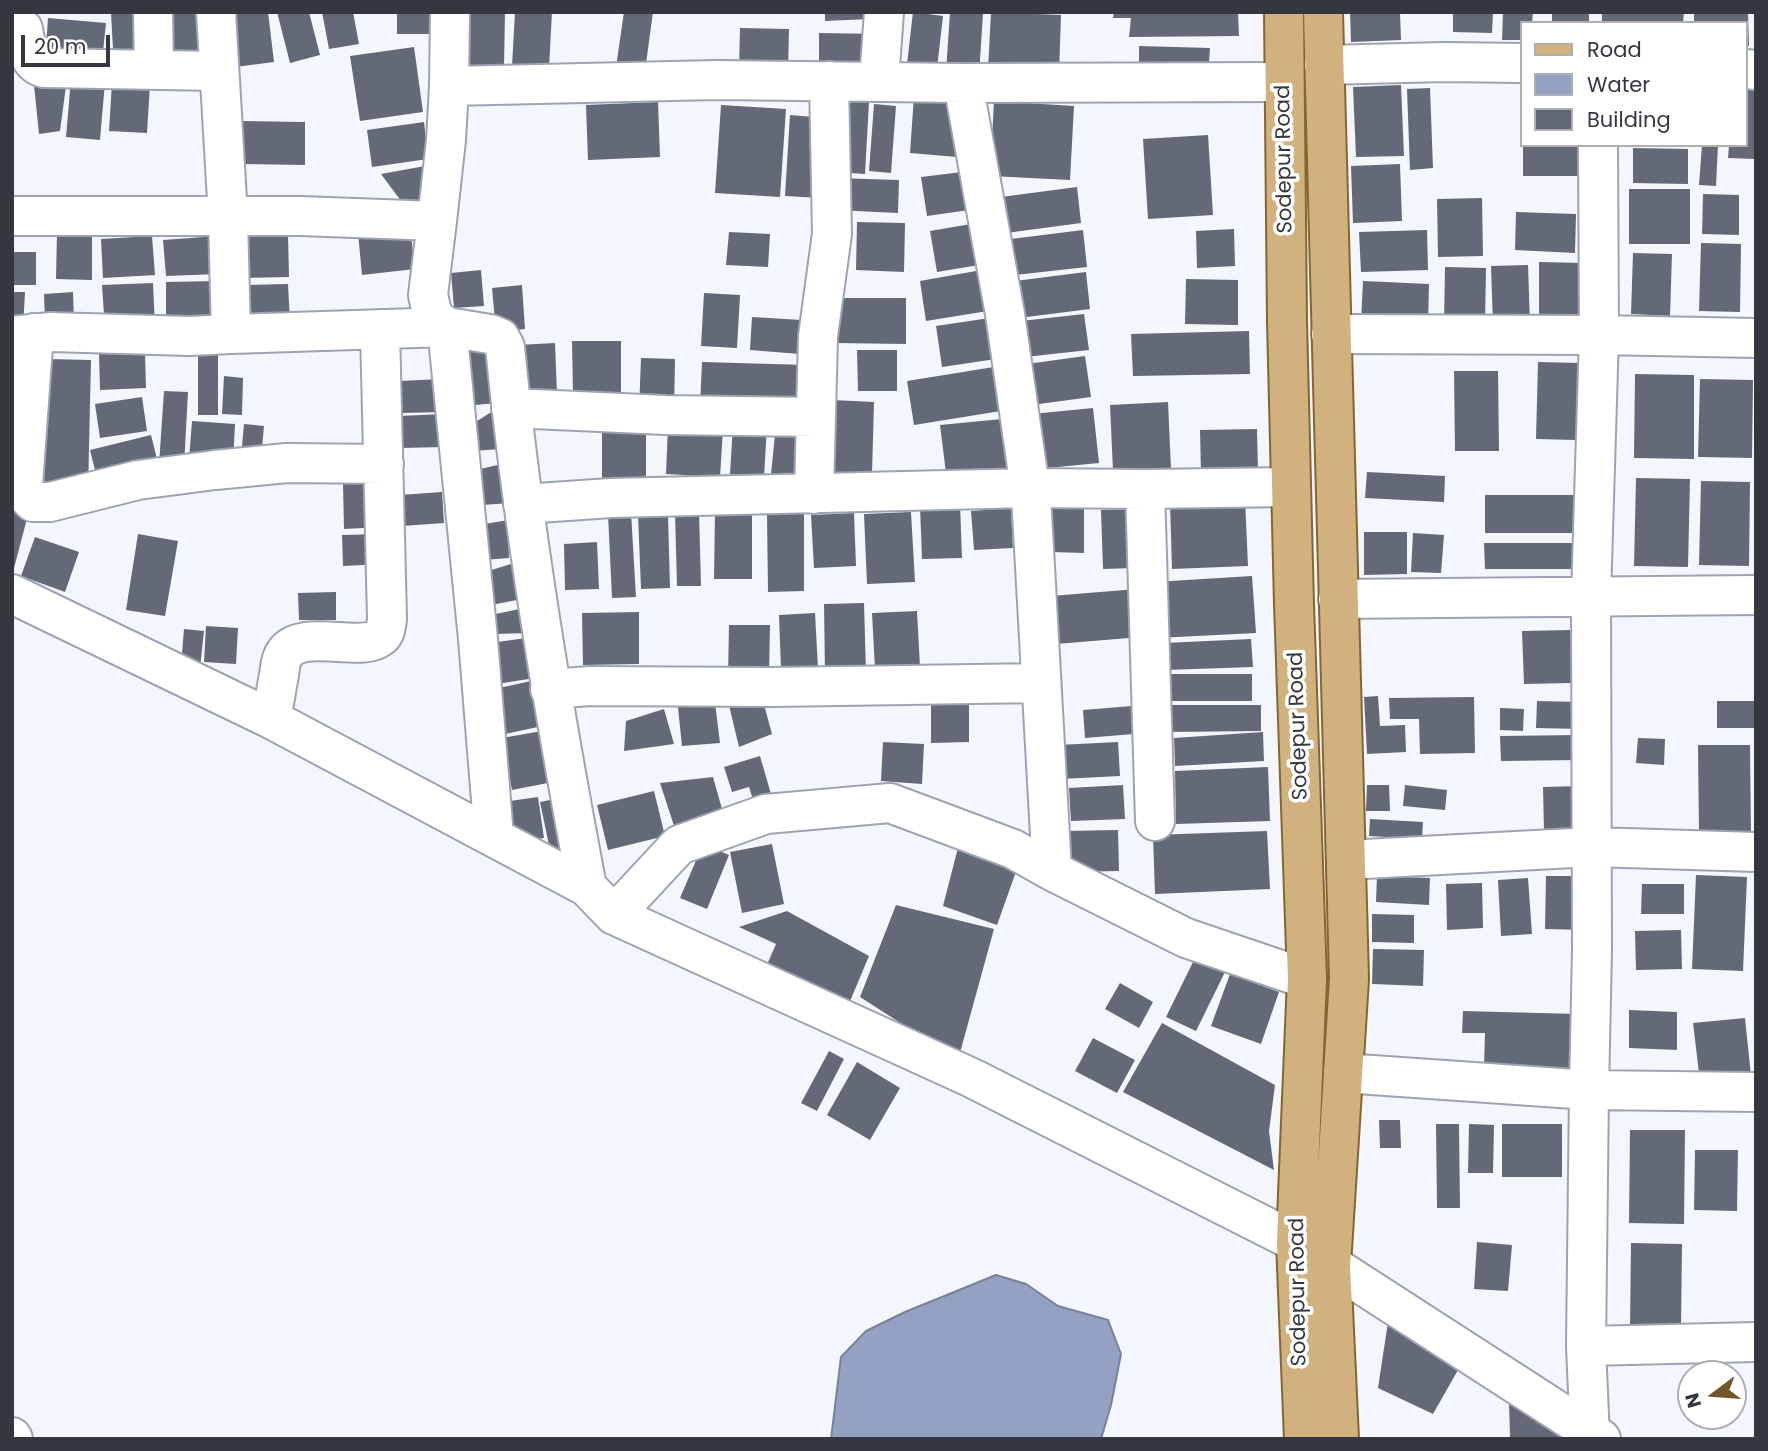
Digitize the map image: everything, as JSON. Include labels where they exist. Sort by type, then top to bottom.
[{"type":"main road","name":"Sodepur Road","points":[[1284,12],[1291,487],[1307,979],[1296,1242],[1304,1439]]},
{"type":"main road","points":[[1322,12],[1349,979],[1331,1265],[1339,1439]]},
{"type":"street","points":[[153,12],[154,70]]},
{"type":"street","points":[[216,12],[228,217],[231,334]]},
{"type":"street","points":[[450,12],[446,139],[428,295],[433,317],[447,327],[478,639],[494,837]]},
{"type":"street","points":[[879,81],[884,12]]},
{"type":"street","points":[[21,25],[30,58],[37,67],[219,71]]},
{"type":"street","points":[[1324,65],[1520,63]]},
{"type":"street","points":[[449,86],[717,80],[963,83],[1284,82]]},
{"type":"street","points":[[814,494],[817,336],[832,234],[829,81]]},
{"type":"street","points":[[963,83],[1005,314],[1030,488],[1052,871]]},
{"type":"street","points":[[1594,1436],[1586,1346],[1592,964],[1591,597],[1599,335],[1598,147]]},
{"type":"street","points":[[12,216],[300,216],[437,221]]},
{"type":"street","points":[[384,464],[287,463],[215,470],[138,480],[50,502],[33,502],[26,495],[23,485],[23,335],[190,336],[447,327],[500,338],[505,347],[523,504],[551,689],[587,887]]},
{"type":"street","points":[[271,719],[282,658],[290,647],[313,642],[369,642],[380,638],[386,629],[380,329]]},
{"type":"street","points":[[1331,334],[1756,338]]},
{"type":"street","points":[[511,408],[665,415],[815,417]]},
{"type":"street","points":[[523,504],[611,498],[1030,488],[1291,487]]},
{"type":"street","points":[[1144,489],[1155,821]]},
{"type":"street","points":[[12,594],[271,719],[494,837],[587,887],[614,915],[972,1078],[1296,1242],[1594,1436]]},
{"type":"street","points":[[1338,599],[1756,595]]},
{"type":"street","points":[[551,689],[590,686],[771,688],[1041,683]]},
{"type":"street","points":[[614,915],[679,845],[766,814],[890,803],[1013,849],[1186,938],[1307,979]]},
{"type":"street","points":[[1346,860],[1592,847],[1756,852]]},
{"type":"street","points":[[1343,1073],[1589,1090],[1756,1092]]},
{"type":"street","points":[[1586,1346],[1756,1342]]},
{"type":"water","points":[[996,1275],[1026,1284],[1058,1306],[1108,1320],[1121,1354],[1101,1439],[831,1439],[841,1357],[866,1331]]},
{"type":"building","points":[[146,12],[149,65],[114,67],[111,13]]},
{"type":"building","points":[[169,12],[210,12],[214,60],[160,63]]},
{"type":"building","points":[[229,12],[268,12],[274,62],[235,67]]},
{"type":"building","points":[[277,12],[309,12],[320,55],[290,63]]},
{"type":"building","points":[[322,12],[353,12],[359,44],[329,49]]},
{"type":"building","points":[[397,12],[430,12],[430,34],[397,34]]},
{"type":"building","points":[[468,12],[505,12],[504,66],[468,65]]},
{"type":"building","points":[[515,12],[552,12],[549,68],[512,66]]},
{"type":"building","points":[[624,12],[653,12],[645,71],[616,67]]},
{"type":"building","points":[[825,12],[869,12],[869,19],[825,21]]},
{"type":"building","points":[[913,12],[943,16],[936,77],[906,73]]},
{"type":"building","points":[[950,12],[983,14],[979,75],[946,72]]},
{"type":"building","points":[[991,12],[1061,15],[1059,74],[988,70]]},
{"type":"building","points":[[1114,12],[1238,12],[1239,36],[1129,37],[1131,18],[1113,18]]},
{"type":"building","points":[[1350,12],[1400,12],[1401,40],[1351,42]]},
{"type":"building","points":[[1453,12],[1493,12],[1492,33],[1453,32]]},
{"type":"building","points":[[1503,12],[1533,12],[1532,21],[1520,21],[1520,40],[1502,40]]},
{"type":"building","points":[[1552,12],[1589,12],[1589,21],[1552,21]]},
{"type":"building","points":[[1602,12],[1684,12],[1683,21],[1602,21]]},
{"type":"building","points":[[1694,12],[1748,12],[1749,46],[1747,21],[1694,21]]},
{"type":"building","points":[[48,18],[106,23],[103,52],[46,47]]},
{"type":"building","points":[[740,28],[789,29],[788,72],[739,71]]},
{"type":"building","points":[[819,33],[879,34],[879,75],[819,75]]},
{"type":"building","points":[[1139,46],[1210,48],[1208,78],[1139,76]]},
{"type":"building","points":[[414,47],[423,112],[360,121],[350,56]]},
{"type":"building","points":[[68,71],[60,131],[39,134],[33,75]]},
{"type":"building","points":[[71,79],[105,82],[100,140],[66,137]]},
{"type":"building","points":[[112,82],[150,84],[147,133],[109,131]]},
{"type":"building","points":[[1401,85],[1404,156],[1356,157],[1353,87]]},
{"type":"building","points":[[1747,86],[1756,87],[1755,159],[1728,158],[1729,147],[1747,147]]},
{"type":"building","points":[[1430,88],[1433,168],[1410,170],[1407,89]]},
{"type":"building","points":[[914,96],[962,101],[957,157],[910,153]]},
{"type":"building","points":[[839,100],[869,102],[865,174],[835,172]]},
{"type":"building","points":[[994,101],[1074,106],[1070,180],[990,176]]},
{"type":"building","points":[[658,102],[660,157],[588,160],[586,105]]},
{"type":"building","points":[[874,104],[896,106],[891,173],[869,171]]},
{"type":"building","points":[[721,105],[786,109],[780,197],[715,193]]},
{"type":"building","points":[[790,115],[825,118],[821,198],[785,196]]},
{"type":"building","points":[[241,121],[305,122],[305,165],[241,164]]},
{"type":"building","points":[[424,122],[428,159],[372,167],[367,130]]},
{"type":"building","points":[[1208,135],[1213,215],[1148,219],[1143,139]]},
{"type":"building","points":[[1523,147],[1583,147],[1583,176],[1523,176]]},
{"type":"building","points":[[1702,147],[1718,147],[1716,186],[1699,185]]},
{"type":"building","points":[[1633,148],[1688,149],[1688,184],[1633,183]]},
{"type":"building","points":[[1400,164],[1402,221],[1353,223],[1351,166]]},
{"type":"building","points":[[425,166],[433,208],[410,213],[381,174]]},
{"type":"building","points":[[970,171],[976,209],[927,216],[921,177]]},
{"type":"building","points":[[836,178],[899,180],[898,213],[835,210]]},
{"type":"building","points":[[1077,187],[1081,223],[1006,233],[1001,197]]},
{"type":"building","points":[[1629,189],[1690,189],[1690,244],[1629,244]]},
{"type":"building","points":[[1703,194],[1739,195],[1739,235],[1702,234]]},
{"type":"building","points":[[1482,198],[1483,256],[1438,257],[1437,199]]},
{"type":"building","points":[[1516,212],[1576,214],[1575,253],[1515,250]]},
{"type":"building","points":[[857,222],[905,223],[904,272],[856,270]]},
{"type":"building","points":[[971,224],[979,265],[937,272],[930,231]]},
{"type":"building","points":[[410,227],[415,269],[362,275],[358,233]]},
{"type":"building","points":[[1234,229],[1235,266],[1197,268],[1196,231]]},
{"type":"building","points":[[1083,230],[1087,267],[1015,275],[1011,239]]},
{"type":"building","points":[[1427,230],[1428,270],[1361,272],[1359,232]]},
{"type":"building","points":[[57,231],[92,232],[92,280],[56,279]]},
{"type":"building","points":[[729,232],[770,234],[768,267],[726,265]]},
{"type":"building","points":[[288,235],[289,277],[243,278],[242,236]]},
{"type":"building","points":[[152,236],[155,275],[103,278],[101,239]]},
{"type":"building","points":[[217,236],[219,274],[166,276],[163,240]]},
{"type":"building","points":[[1701,243],[1741,244],[1740,312],[1699,311]]},
{"type":"building","points":[[12,252],[36,252],[36,285],[12,285]]},
{"type":"building","points":[[1633,253],[1672,254],[1670,316],[1631,314]]},
{"type":"building","points":[[1539,262],[1585,263],[1585,324],[1539,323]]},
{"type":"building","points":[[1528,265],[1530,324],[1493,325],[1491,266]]},
{"type":"building","points":[[1445,267],[1486,268],[1485,324],[1444,323]]},
{"type":"building","points":[[987,269],[994,310],[926,321],[920,281]]},
{"type":"building","points":[[481,270],[484,306],[454,308],[451,273]]},
{"type":"building","points":[[1086,272],[1090,309],[1019,318],[1015,281]]},
{"type":"building","points":[[1186,279],[1238,280],[1238,325],[1185,324]]},
{"type":"building","points":[[218,281],[219,320],[166,320],[166,282]]},
{"type":"building","points":[[1363,281],[1429,284],[1428,325],[1361,322]]},
{"type":"building","points":[[153,283],[155,327],[105,329],[102,285]]},
{"type":"building","points":[[288,284],[290,322],[248,323],[246,285]]},
{"type":"building","points":[[522,285],[525,329],[496,332],[492,288]]},
{"type":"building","points":[[12,292],[25,292],[23,329],[12,329]]},
{"type":"building","points":[[73,292],[74,322],[45,323],[44,294]]},
{"type":"building","points":[[704,293],[740,295],[737,348],[701,346]]},
{"type":"building","points":[[837,298],[906,298],[906,344],[836,343]]},
{"type":"building","points":[[1084,314],[1089,350],[1025,357],[1021,321]]},
{"type":"building","points":[[752,317],[802,320],[800,354],[750,350]]},
{"type":"building","points":[[990,318],[996,359],[942,367],[936,326]]},
{"type":"building","points":[[1249,331],[1250,374],[1133,376],[1131,334]]},
{"type":"building","points":[[493,341],[498,403],[463,406],[458,343]]},
{"type":"building","points":[[572,341],[621,341],[621,395],[573,395]]},
{"type":"building","points":[[555,343],[557,394],[521,396],[518,345]]},
{"type":"building","points":[[857,350],[897,350],[897,391],[858,391]]},
{"type":"building","points":[[145,352],[146,388],[100,390],[99,354]]},
{"type":"building","points":[[198,352],[218,352],[218,415],[198,415]]},
{"type":"building","points":[[1085,356],[1091,397],[1032,405],[1027,364]]},
{"type":"building","points":[[641,358],[675,359],[674,412],[639,410]]},
{"type":"building","points":[[47,359],[91,360],[88,492],[44,490]]},
{"type":"building","points":[[702,362],[807,365],[806,411],[700,407]]},
{"type":"building","points":[[1538,362],[1580,363],[1577,440],[1536,439]]},
{"type":"building","points":[[1000,366],[1007,410],[914,425],[907,381]]},
{"type":"building","points":[[1454,371],[1498,371],[1499,451],[1455,451]]},
{"type":"building","points":[[1635,374],[1694,375],[1694,459],[1634,458]]},
{"type":"building","points":[[224,376],[243,378],[242,415],[222,414]]},
{"type":"building","points":[[441,379],[443,412],[401,413],[400,381]]},
{"type":"building","points":[[1700,379],[1753,380],[1752,458],[1698,457]]},
{"type":"building","points":[[164,391],[188,392],[184,467],[159,465]]},
{"type":"building","points":[[142,397],[147,431],[100,438],[95,404]]},
{"type":"building","points":[[832,400],[874,402],[872,474],[830,473]]},
{"type":"building","points":[[1168,402],[1171,469],[1113,471],[1110,405]]},
{"type":"building","points":[[1093,408],[1099,463],[1037,469],[1032,414]]},
{"type":"building","points":[[496,409],[501,449],[473,451],[474,423]]},
{"type":"building","points":[[443,414],[444,447],[400,448],[399,416]]},
{"type":"building","points":[[1012,418],[1018,473],[947,481],[940,425]]},
{"type":"building","points":[[192,421],[235,424],[233,463],[189,460]]},
{"type":"building","points":[[646,421],[646,479],[602,479],[602,422]]},
{"type":"building","points":[[244,424],[264,426],[261,459],[241,457]]},
{"type":"building","points":[[733,424],[767,426],[764,477],[730,474]]},
{"type":"building","points":[[776,425],[810,428],[805,478],[771,474]]},
{"type":"building","points":[[668,426],[723,429],[720,477],[666,474]]},
{"type":"building","points":[[1257,429],[1258,473],[1201,474],[1200,430]]},
{"type":"building","points":[[151,435],[157,459],[96,474],[90,450]]},
{"type":"building","points":[[506,463],[511,503],[482,505],[476,470]]},
{"type":"building","points":[[1367,472],[1445,476],[1444,502],[1365,498]]},
{"type":"building","points":[[1636,478],[1690,479],[1688,567],[1634,566]]},
{"type":"building","points":[[1701,481],[1750,482],[1749,566],[1699,565]]},
{"type":"building","points":[[380,483],[382,527],[344,529],[343,484]]},
{"type":"building","points":[[442,492],[444,523],[402,526],[400,495]]},
{"type":"building","points":[[1485,495],[1583,495],[1584,533],[1485,533]]},
{"type":"building","points":[[1245,500],[1248,566],[1172,569],[1170,502]]},
{"type":"building","points":[[12,503],[30,507],[13,572],[12,572]]},
{"type":"building","points":[[960,504],[962,558],[922,559],[920,506]]},
{"type":"building","points":[[1011,508],[1013,548],[974,550],[971,511]]},
{"type":"building","points":[[1050,508],[1084,508],[1084,553],[1050,552]]},
{"type":"building","points":[[1133,509],[1135,568],[1103,569],[1101,510]]},
{"type":"building","points":[[715,511],[752,512],[752,579],[714,579]]},
{"type":"building","points":[[631,512],[636,597],[612,598],[608,514]]},
{"type":"building","points":[[699,512],[701,586],[677,586],[675,513]]},
{"type":"building","points":[[911,512],[915,582],[867,584],[864,514]]},
{"type":"building","points":[[854,513],[856,566],[814,568],[811,515]]},
{"type":"building","points":[[668,514],[670,588],[641,589],[638,515]]},
{"type":"building","points":[[767,514],[804,514],[804,591],[768,592]]},
{"type":"building","points":[[508,520],[509,558],[483,560],[485,524]]},
{"type":"building","points":[[1364,532],[1407,532],[1407,574],[1364,575]]},
{"type":"building","points":[[1413,533],[1444,535],[1441,573],[1411,572]]},
{"type":"building","points":[[138,534],[178,541],[165,616],[126,610]]},
{"type":"building","points":[[381,534],[382,564],[343,566],[342,535]]},
{"type":"building","points":[[35,537],[79,552],[65,592],[21,576]]},
{"type":"building","points":[[597,542],[599,589],[565,590],[564,544]]},
{"type":"building","points":[[1484,543],[1577,543],[1578,569],[1485,569]]},
{"type":"building","points":[[514,563],[522,599],[481,607],[482,573]]},
{"type":"building","points":[[1252,576],[1256,633],[1157,638],[1154,582]]},
{"type":"building","points":[[1137,589],[1141,637],[1056,644],[1051,596]]},
{"type":"building","points":[[336,592],[336,620],[299,620],[298,593]]},
{"type":"building","points":[[864,603],[866,672],[825,673],[824,604]]},
{"type":"building","points":[[529,607],[534,633],[491,634],[486,616]]},
{"type":"building","points":[[917,611],[920,667],[875,669],[872,613]]},
{"type":"building","points":[[639,612],[639,664],[583,665],[582,613]]},
{"type":"building","points":[[815,613],[818,668],[781,670],[779,615]]},
{"type":"building","points":[[729,625],[770,625],[769,678],[728,677]]},
{"type":"building","points":[[206,626],[238,628],[236,664],[204,662]]},
{"type":"building","points":[[184,629],[204,631],[200,668],[181,666]]},
{"type":"building","points":[[1570,630],[1572,683],[1524,684],[1522,631]]},
{"type":"building","points":[[534,637],[541,677],[497,684],[490,643]]},
{"type":"building","points":[[1251,639],[1253,667],[1166,670],[1164,643]]},
{"type":"building","points":[[1167,674],[1252,674],[1252,701],[1167,701]]},
{"type":"building","points":[[536,680],[547,725],[496,736],[485,691]]},
{"type":"building","points":[[714,695],[720,743],[682,746],[677,698]]},
{"type":"building","points":[[1378,696],[1380,726],[1405,725],[1406,752],[1367,754],[1364,697]]},
{"type":"building","points":[[1474,697],[1475,753],[1420,754],[1419,719],[1390,719],[1389,698]]},
{"type":"building","points":[[728,701],[763,701],[772,734],[739,747]]},
{"type":"building","points":[[931,701],[969,701],[969,742],[931,743]]},
{"type":"building","points":[[1537,701],[1582,702],[1582,729],[1536,728]]},
{"type":"building","points":[[1717,701],[1756,701],[1756,728],[1717,728]]},
{"type":"building","points":[[1144,705],[1146,733],[1085,738],[1083,710]]},
{"type":"building","points":[[1166,705],[1261,705],[1261,731],[1166,732]]},
{"type":"building","points":[[1500,708],[1524,709],[1523,731],[1500,730]]},
{"type":"building","points":[[664,709],[674,744],[624,751],[626,721]]},
{"type":"building","points":[[553,729],[563,780],[512,790],[502,738]]},
{"type":"building","points":[[1263,732],[1264,761],[1175,766],[1174,738]]},
{"type":"building","points":[[1579,735],[1579,760],[1501,761],[1500,736]]},
{"type":"building","points":[[1638,738],[1665,739],[1664,765],[1636,763]]},
{"type":"building","points":[[883,742],[924,744],[922,784],[881,781]]},
{"type":"building","points":[[1118,742],[1120,776],[1060,779],[1058,745]]},
{"type":"building","points":[[1698,745],[1750,745],[1751,834],[1699,834]]},
{"type":"building","points":[[760,756],[773,801],[755,806],[749,787],[732,792],[724,767]]},
{"type":"building","points":[[1268,767],[1270,821],[1176,824],[1175,771]]},
{"type":"building","points":[[713,777],[724,816],[677,835],[660,783]]},
{"type":"building","points":[[1123,785],[1125,819],[1071,821],[1069,788]]},
{"type":"building","points":[[1367,785],[1389,785],[1390,811],[1366,811]]},
{"type":"building","points":[[1405,785],[1447,790],[1445,810],[1403,806]]},
{"type":"building","points":[[1581,786],[1581,831],[1544,831],[1543,787]]},
{"type":"building","points":[[654,791],[665,836],[608,850],[597,805]]},
{"type":"building","points":[[538,797],[544,838],[515,842],[510,801]]},
{"type":"building","points":[[565,797],[575,845],[550,850],[540,802]]},
{"type":"building","points":[[1370,819],[1423,822],[1422,839],[1369,836]]},
{"type":"building","points":[[1118,830],[1119,871],[1067,872],[1065,831]]},
{"type":"building","points":[[1267,831],[1270,889],[1155,894],[1153,835]]},
{"type":"building","points":[[960,840],[1018,866],[997,925],[943,906]]},
{"type":"building","points":[[703,844],[729,855],[707,909],[680,898]]},
{"type":"building","points":[[772,844],[784,904],[742,913],[730,852]]},
{"type":"building","points":[[1696,875],[1747,877],[1743,971],[1692,969]]},
{"type":"building","points":[[1377,876],[1430,878],[1429,905],[1376,902]]},
{"type":"building","points":[[1546,876],[1586,876],[1585,930],[1545,929]]},
{"type":"building","points":[[1528,878],[1532,934],[1501,936],[1498,880]]},
{"type":"building","points":[[1482,883],[1483,928],[1447,930],[1446,884]]},
{"type":"building","points":[[1642,884],[1684,884],[1684,914],[1641,914]]},
{"type":"building","points":[[896,905],[994,929],[958,1060],[860,997]]},
{"type":"building","points":[[787,911],[869,956],[848,1006],[766,967],[776,944],[739,927]]},
{"type":"building","points":[[1372,914],[1414,915],[1414,943],[1372,942]]},
{"type":"building","points":[[1681,930],[1682,969],[1636,970],[1635,931]]},
{"type":"building","points":[[1373,949],[1424,950],[1423,986],[1372,984]]},
{"type":"building","points":[[1195,958],[1225,972],[1196,1031],[1166,1017]]},
{"type":"building","points":[[1230,974],[1279,992],[1261,1044],[1211,1026]]},
{"type":"building","points":[[1120,983],[1153,1002],[1139,1028],[1105,1009]]},
{"type":"building","points":[[1629,1010],[1677,1012],[1677,1050],[1629,1048]]},
{"type":"building","points":[[1463,1011],[1578,1014],[1576,1070],[1484,1067],[1485,1033],[1462,1033]]},
{"type":"building","points":[[1745,1018],[1751,1076],[1700,1081],[1693,1023]]},
{"type":"building","points":[[1162,1023],[1275,1085],[1269,1131],[1274,1170],[1123,1092]]},
{"type":"building","points":[[1093,1038],[1135,1060],[1117,1093],[1075,1071]]},
{"type":"building","points":[[829,1051],[844,1059],[817,1111],[801,1103]]},
{"type":"building","points":[[857,1062],[900,1088],[870,1140],[827,1115]]},
{"type":"building","points":[[1379,1120],[1400,1120],[1401,1148],[1380,1148]]},
{"type":"building","points":[[1436,1124],[1459,1124],[1460,1208],[1437,1208]]},
{"type":"building","points":[[1469,1124],[1494,1125],[1493,1173],[1468,1173]]},
{"type":"building","points":[[1502,1124],[1562,1124],[1562,1177],[1502,1177]]},
{"type":"building","points":[[1630,1130],[1685,1130],[1684,1224],[1629,1223]]},
{"type":"building","points":[[1695,1150],[1738,1150],[1737,1211],[1694,1210]]},
{"type":"building","points":[[1477,1242],[1512,1245],[1508,1291],[1474,1289]]},
{"type":"building","points":[[1631,1243],[1682,1244],[1681,1329],[1630,1328]]},
{"type":"building","points":[[1388,1322],[1462,1363],[1433,1414],[1378,1388]]},
{"type":"building","points":[[1509,1401],[1563,1439],[1510,1439]]}]
